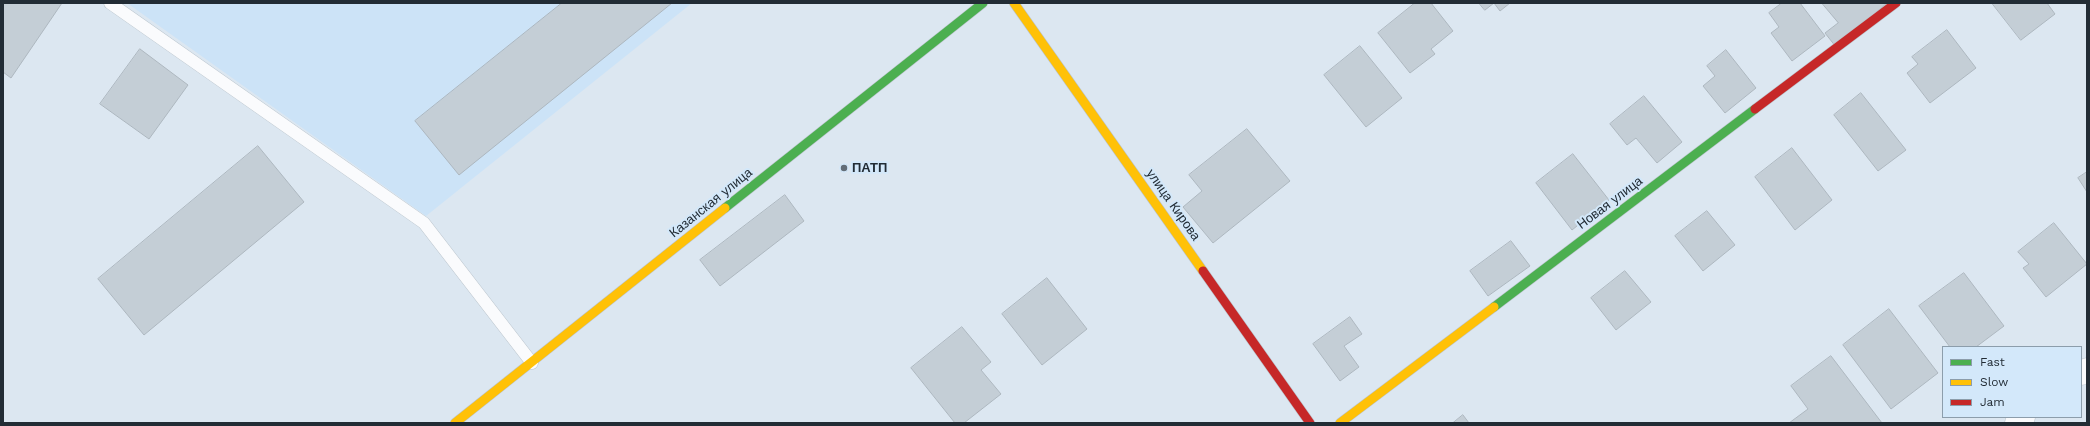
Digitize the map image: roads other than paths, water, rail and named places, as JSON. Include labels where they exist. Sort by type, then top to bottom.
[{"type":"street","name":"Казанская улица","points":[[455,423],[532,364],[983,3]]},
{"type":"street","name":"улица Кирова","points":[[1014,3],[1310,423]]},
{"type":"street","name":"Новая улица","points":[[1340,423],[1896,3]]},
{"type":"lane","points":[[110,3],[424,223],[532,364]]},
{"type":"place","name":"ПАТП","points":[[844,168]]}]
